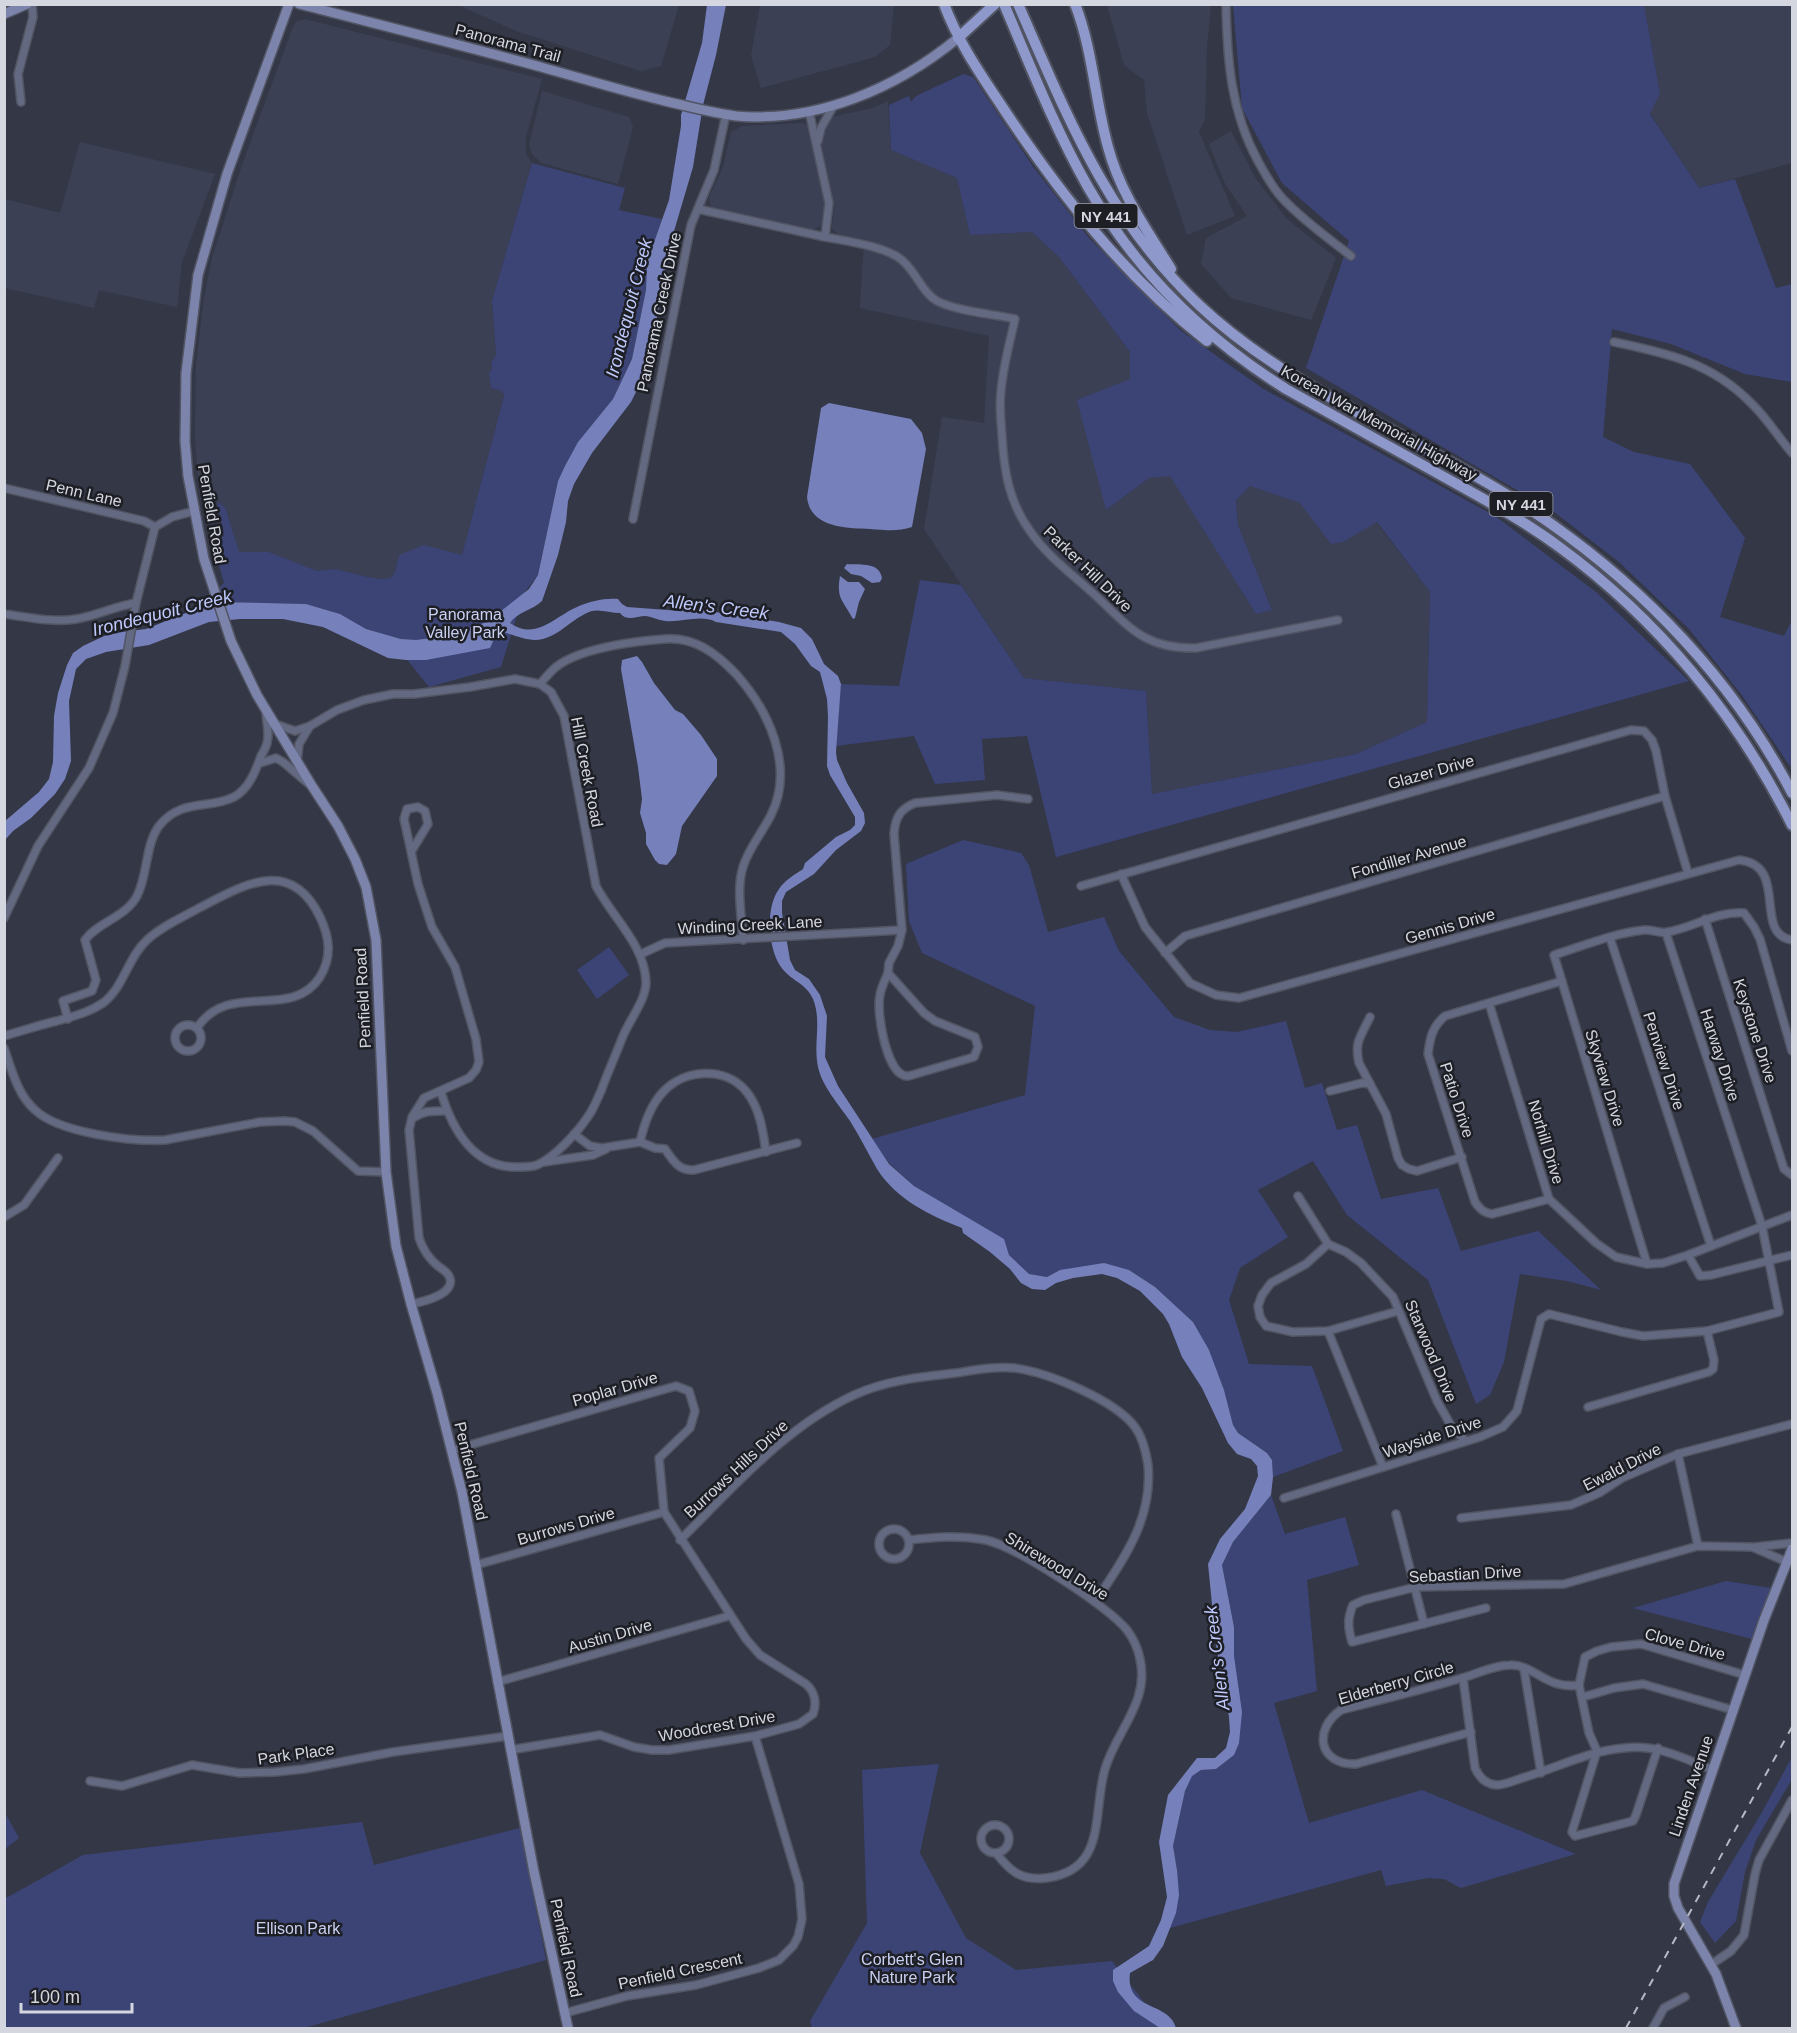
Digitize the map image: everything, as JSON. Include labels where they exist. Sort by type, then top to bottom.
[{"type":"main road","points":[[7,10],[27,4]]},
{"type":"main road","name":"Penfield Road","points":[[289,4],[227,174],[198,275],[186,373],[185,441],[194,511],[204,559],[231,641],[265,709],[330,812],[355,859],[372,911],[376,940],[386,1172],[396,1246],[452,1450],[544,1923],[568,2028]]},
{"type":"main road","name":"Panorama Trail","points":[[299,4],[677,104],[726,114],[771,116],[834,105],[886,85],[925,63],[958,38]]},
{"type":"main road","points":[[944,4],[958,38],[1033,154],[1073,207],[1149,291],[1192,330],[1225,354],[1256,370]]},
{"type":"main road","points":[[958,38],[994,4]]},
{"type":"main road","name":"Korean War Memorial Highway","points":[[1004,4],[1070,152],[1107,219],[1151,277],[1214,339],[1256,370],[1286,390],[1499,508],[1558,546],[1625,601],[1669,644],[1712,696],[1762,769],[1792,825]]},
{"type":"main road","points":[[1075,4],[1088,50],[1108,149],[1121,185],[1139,219],[1184,290]]},
{"type":"main road","name":"Korean War Memorial Highway","points":[[1020,7],[1060,99],[1095,171],[1134,232],[1184,290],[1259,355],[1330,398],[1503,492],[1557,527],[1592,554],[1636,592],[1695,652],[1743,713],[1771,755],[1792,793]]},
{"type":"main road","name":"Linden Avenue","points":[[1736,2028],[1712,1964],[1681,1913],[1674,1896],[1674,1884],[1771,1600],[1792,1549]]},
{"type":"street","points":[[21,102],[18,74],[33,16],[32,4]]},
{"type":"street","points":[[1226,4],[1231,84],[1241,126],[1251,148],[1262,170],[1282,198],[1351,256]]},
{"type":"street","points":[[817,147],[820,128],[834,105]]},
{"type":"street","points":[[809,111],[829,203],[825,237]]},
{"type":"street","name":"Panorama Creek Drive","points":[[633,519],[642,464],[691,225],[717,159],[726,114]]},
{"type":"street","name":"Parker Hill Drive","points":[[698,209],[891,252],[902,259],[925,291],[937,300],[948,305],[1015,319],[1000,393],[1004,464],[1010,494],[1030,532],[1044,548],[1134,631],[1155,643],[1175,649],[1196,648],[1338,620]]},
{"type":"street","points":[[1614,342],[1668,354],[1708,369],[1733,386],[1752,404],[1792,453]]},
{"type":"street","name":"Penn Lane","points":[[4,488],[143,520],[155,527]]},
{"type":"street","points":[[4,918],[38,846],[89,768],[113,713],[155,527],[172,517],[194,511]]},
{"type":"street","points":[[4,614],[66,620],[79,619],[136,603]]},
{"type":"street","points":[[274,723],[295,731],[310,726],[337,710],[355,703],[393,694],[447,690],[515,680],[540,684],[556,667],[586,654],[627,643],[668,639],[699,644],[715,654],[746,686],[771,730],[780,762],[779,790],[772,815],[742,868],[740,879],[743,940]]},
{"type":"street","name":"Hill Creek Road","points":[[540,684],[551,692],[568,729],[596,886],[641,954]]},
{"type":"street","points":[[68,1018],[63,1001],[92,991],[96,980],[85,940],[91,932],[111,920],[136,898],[143,882],[158,828],[173,812],[234,797],[244,788],[260,764],[260,757],[268,743],[265,709]]},
{"type":"street","points":[[297,762],[299,744],[310,726]]},
{"type":"street","name":"Glazer Drive","points":[[1081,886],[1631,730],[1644,731],[1652,740],[1665,796],[1688,873]]},
{"type":"street","points":[[260,764],[276,759],[283,762],[312,786]]},
{"type":"street","points":[[888,973],[924,1013],[935,1021],[975,1037],[978,1047],[974,1057],[903,1076],[897,1071],[887,1050],[879,1013],[880,995],[902,930],[895,822],[899,813],[915,803],[998,795],[1028,799]]},
{"type":"street","name":"Fondiller Avenue","points":[[1165,953],[1185,936],[1665,796]]},
{"type":"street","points":[[411,852],[428,824],[425,811],[418,807],[407,809],[404,819],[411,852],[418,884],[432,927],[455,967],[479,1062],[469,1078],[424,1098],[411,1120],[409,1130],[420,1238],[424,1252],[432,1262],[448,1274],[450,1280],[449,1286],[442,1293],[432,1299],[411,1304]]},
{"type":"street","name":"Gennis Drive","points":[[1121,874],[1144,927],[1190,983],[1216,995],[1239,998],[1740,860],[1758,865],[1767,882],[1776,930],[1782,937],[1792,940]]},
{"type":"street","points":[[4,1036],[88,1012],[105,1001],[119,984],[145,942],[158,931],[249,884],[267,880],[285,882],[296,888],[314,905],[328,937],[327,963],[315,984],[306,992],[294,997],[268,1001],[255,1000],[222,1006],[211,1012],[197,1028]]},
{"type":"street","points":[[1610,938],[1646,929],[1666,933],[1705,919],[1734,912],[1744,913],[1758,934],[1792,1051]]},
{"type":"street","name":"Keystone Drive","points":[[1705,919],[1784,1168],[1792,1175]]},
{"type":"street","name":"Winding Creek Lane","points":[[641,954],[665,943],[902,930]]},
{"type":"street","name":"Harway Drive","points":[[1666,933],[1762,1226],[1770,1260]]},
{"type":"street","name":"Skyview Drive","points":[[1610,938],[1554,955],[1647,1264]]},
{"type":"street","name":"Penview Drive","points":[[1610,938],[1711,1246]]},
{"type":"street","points":[[441,1092],[457,1133],[470,1148],[483,1158],[495,1164],[511,1167],[535,1166],[554,1154],[574,1134],[593,1108],[628,1024],[643,997],[646,984],[641,954]]},
{"type":"street","name":"Patio Drive","points":[[1550,1199],[1492,1214],[1486,1213],[1475,1202],[1428,1054],[1432,1031],[1445,1016],[1562,981]]},
{"type":"street","name":"Norhill Drive","points":[[1489,1003],[1550,1199],[1596,1243],[1616,1257],[1647,1264],[1663,1263],[1792,1215]]},
{"type":"street","points":[[1370,1017],[1356,1047],[1359,1063],[1386,1114],[1402,1165],[1417,1171],[1462,1156]]},
{"type":"street","points":[[4,1048],[15,1081],[28,1103],[42,1116],[65,1126],[108,1136],[151,1141],[260,1122],[295,1122],[313,1131],[358,1171],[386,1172]]},
{"type":"street","points":[[640,1142],[649,1115],[663,1092],[680,1079],[705,1073],[725,1077],[747,1092],[759,1116],[766,1152]]},
{"type":"street","points":[[1330,1091],[1370,1083]]},
{"type":"street","points":[[411,1120],[429,1111],[447,1111]]},
{"type":"street","points":[[574,1134],[590,1146],[602,1148],[640,1142],[665,1149],[676,1164],[687,1170],[798,1143]]},
{"type":"street","points":[[542,1162],[593,1155],[610,1147]]},
{"type":"street","points":[[4,1217],[24,1205],[58,1158]]},
{"type":"street","name":"Starwood Drive","points":[[1298,1196],[1328,1244],[1346,1252],[1361,1263],[1393,1297],[1437,1401],[1453,1429],[1466,1441]]},
{"type":"street","points":[[1328,1244],[1306,1264],[1271,1283],[1262,1295],[1258,1306],[1260,1317],[1266,1326],[1293,1332],[1328,1331],[1398,1311]]},
{"type":"street","points":[[1688,1255],[1700,1276],[1792,1255]]},
{"type":"street","name":"Wayside Drive","points":[[1284,1498],[1466,1441],[1503,1427],[1517,1411],[1541,1319],[1549,1314],[1643,1336],[1707,1331],[1779,1312],[1770,1260]]},
{"type":"street","points":[[1328,1331],[1383,1467]]},
{"type":"street","points":[[1588,1407],[1709,1372],[1713,1369],[1714,1360],[1707,1331]]},
{"type":"street","name":"Burrows Hills Drive","points":[[680,1540],[780,1442],[816,1416],[854,1395],[887,1383],[918,1377],[993,1368],[1013,1368],[1046,1375],[1098,1399],[1123,1415],[1141,1437],[1148,1466],[1148,1485],[1140,1527],[1132,1546],[1095,1602]]},
{"type":"street","name":"Poplar Drive","points":[[452,1450],[676,1386],[689,1391],[695,1411],[690,1428],[659,1458],[664,1512]]},
{"type":"street","name":"Ewald Drive","points":[[1461,1518],[1571,1505],[1593,1497],[1622,1478],[1678,1454],[1792,1425]]},
{"type":"street","points":[[1678,1454],[1698,1546]]},
{"type":"street","name":"Woodcrest Drive","points":[[510,1750],[600,1735],[634,1747],[660,1750],[755,1736],[805,1721],[814,1710],[815,1698],[811,1688],[756,1651],[729,1616],[664,1512]]},
{"type":"street","name":"Burrows Drive","points":[[476,1565],[664,1512]]},
{"type":"street","points":[[1396,1514],[1424,1624]]},
{"type":"street","name":"Shirewood Drive","points":[[888,1530],[903,1532],[909,1540],[906,1554],[897,1559],[892,1560],[884,1556],[879,1547],[880,1537],[888,1530]]},
{"type":"street","name":"Shirewood Drive","points":[[909,1540],[948,1536],[988,1541],[1016,1552],[1095,1602],[1128,1631],[1140,1659],[1142,1686],[1139,1700],[1116,1742],[1105,1770],[1092,1845],[1076,1867],[1044,1878],[1020,1875],[1009,1869],[996,1853],[984,1848],[981,1840],[986,1828],[994,1825],[1003,1828],[1008,1836],[1005,1849],[996,1853]]},
{"type":"street","name":"Sebastian Drive","points":[[1486,1608],[1352,1642],[1348,1630],[1353,1605],[1416,1587],[1564,1584],[1698,1546],[1752,1547],[1792,1543]]},
{"type":"street","name":"Sebastian Drive","points":[[1752,1547],[1786,1562]]},
{"type":"street","name":"Austin Drive","points":[[497,1682],[729,1616]]},
{"type":"street","name":"Clove Drive","points":[[1579,1685],[1585,1658],[1611,1647],[1641,1644],[1745,1675]]},
{"type":"street","name":"Elderberry Circle","points":[[1471,1732],[1356,1764],[1338,1762],[1330,1758],[1324,1743],[1324,1732],[1328,1723],[1341,1710],[1511,1665],[1555,1684],[1568,1687],[1579,1685]]},
{"type":"street","points":[[1524,1669],[1541,1773]]},
{"type":"street","points":[[1462,1678],[1475,1768],[1482,1779],[1487,1782],[1500,1785],[1541,1773],[1597,1751],[1626,1747],[1658,1748],[1713,1770]]},
{"type":"street","points":[[1583,1697],[1634,1684],[1643,1684],[1733,1710]]},
{"type":"street","points":[[1579,1685],[1589,1733],[1597,1751],[1572,1832],[1575,1836],[1633,1821],[1658,1748]]},
{"type":"street","name":"Park Place","points":[[90,1781],[122,1786],[192,1765],[240,1773],[304,1769],[393,1752],[508,1736]]},
{"type":"street","name":"Penfield Crescent","points":[[565,2013],[627,1996],[696,1985],[759,1968],[779,1960],[794,1946],[802,1919],[799,1884],[755,1736]]},
{"type":"street","points":[[1712,1964],[1731,1951],[1744,1935],[1759,1860],[1792,1800]]},
{"type":"street","points":[[1653,2028],[1664,2008],[1685,1997]]},
{"type":"shaded area","points":[[458,5],[679,5],[661,66],[641,71],[516,31]]},
{"type":"shaded area","points":[[707,5],[726,5],[703,105],[693,167],[669,248],[656,324],[643,378],[631,402],[592,453],[574,484],[568,501],[566,522],[558,555],[542,601],[517,616],[510,623],[528,630],[537,628],[582,605],[618,599],[627,607],[681,611],[690,608],[779,622],[801,628],[812,639],[824,664],[838,676],[841,684],[837,760],[864,813],[865,823],[861,831],[836,850],[814,874],[786,892],[782,901],[782,913],[790,960],[795,970],[809,979],[820,995],[827,1016],[825,1057],[838,1086],[889,1164],[914,1186],[1004,1239],[1009,1255],[1029,1274],[1047,1277],[1060,1270],[1104,1263],[1129,1270],[1155,1287],[1193,1322],[1209,1350],[1224,1390],[1233,1425],[1238,1433],[1267,1453],[1272,1460],[1271,1495],[1233,1542],[1222,1565],[1234,1627],[1234,1656],[1242,1712],[1239,1743],[1234,1755],[1216,1769],[1201,1770],[1192,1776],[1185,1791],[1173,1846],[1179,1895],[1176,1913],[1163,1946],[1153,1960],[1130,1973],[1130,1985],[1134,1994],[1172,2019],[1176,2028],[1160,2028],[1134,2011],[1118,1992],[1113,1981],[1113,1970],[1149,1946],[1161,1920],[1167,1897],[1159,1842],[1168,1795],[1197,1758],[1215,1758],[1226,1748],[1230,1732],[1229,1717],[1216,1645],[1208,1564],[1220,1539],[1245,1509],[1258,1476],[1257,1466],[1251,1459],[1237,1454],[1228,1443],[1202,1388],[1182,1357],[1169,1324],[1163,1314],[1140,1291],[1117,1278],[1102,1274],[1073,1278],[1056,1283],[1045,1290],[1032,1289],[1021,1283],[1010,1269],[963,1233],[962,1228],[926,1212],[904,1198],[885,1180],[850,1121],[827,1088],[818,1067],[816,1007],[806,989],[781,967],[773,950],[770,917],[775,897],[781,886],[803,869],[805,863],[836,837],[850,830],[855,825],[855,817],[827,766],[827,699],[820,672],[811,666],[795,644],[781,632],[704,619],[665,621],[646,616],[629,618],[620,613],[592,611],[543,639],[527,639],[503,632],[495,637],[490,648],[426,660],[406,660],[388,658],[323,627],[283,619],[209,622],[149,645],[106,652],[86,659],[76,669],[69,701],[71,761],[65,779],[55,794],[5,840],[5,821],[39,792],[49,779],[53,762],[54,716],[58,693],[73,653],[83,646],[104,636],[146,629],[219,602],[306,604],[340,614],[366,629],[401,639],[440,637],[487,622],[529,589],[538,575],[558,481],[578,442],[613,399],[632,359],[646,290],[647,262],[669,200],[681,115],[702,43]]},
{"type":"shaded area","points":[[760,5],[894,5],[890,45],[875,57],[761,88],[751,56]]},
{"type":"shaded area","points":[[1107,5],[1211,5],[1207,46],[1205,119],[1199,132],[1235,216],[1187,235],[1147,113],[1144,80],[1124,65]]},
{"type":"shaded area","points":[[1644,5],[1792,5],[1792,163],[1699,188],[1650,113],[1660,93]]},
{"type":"shaded area","points":[[305,19],[542,79],[526,137],[526,154],[532,163],[492,301],[496,355],[489,373],[491,388],[502,391],[504,396],[462,555],[399,555],[395,572],[391,578],[368,577],[335,569],[317,571],[269,552],[239,553],[225,507],[200,493],[195,432],[196,365],[204,298],[212,258],[243,162],[293,27],[296,22]]},
{"type":"shaded area","points":[[542,91],[629,117],[633,127],[618,184],[541,163],[532,154],[529,145]]},
{"type":"shaded area","points":[[888,101],[891,150],[957,178],[970,235],[1032,232],[1059,257],[1130,352],[1130,379],[1106,510],[1149,478],[1170,475],[1256,614],[1272,609],[1238,525],[1236,500],[1250,486],[1301,503],[1331,544],[1343,542],[1376,522],[1430,592],[1427,722],[1356,754],[1152,794],[1146,691],[1024,678],[924,529],[942,417],[984,423],[989,336],[860,308],[864,242],[839,236],[832,228],[834,204],[824,165],[821,136],[825,124],[835,116],[873,108]]},
{"type":"shaded area","points":[[803,123],[809,127],[811,132],[824,196],[823,223],[820,227],[810,230],[713,208],[710,205],[709,197],[723,167],[731,132],[742,126]]},
{"type":"shaded area","points":[[1231,131],[1256,179],[1287,219],[1336,258],[1311,320],[1231,298],[1201,264],[1206,238],[1247,216],[1224,182],[1209,144]]},
{"type":"shaded area","points":[[80,142],[215,174],[182,262],[177,307],[99,290],[94,308],[5,288],[5,199],[60,213]]},
{"type":"shaded area","points":[[829,403],[911,419],[922,433],[926,449],[912,527],[891,530],[840,527],[815,515],[807,497],[821,408]]},
{"type":"shaded area","points":[[847,564],[874,567],[882,578],[880,582],[872,583],[861,576],[851,574],[844,568]]},
{"type":"shaded area","points":[[840,576],[848,582],[859,582],[865,589],[853,619],[840,595]]},
{"type":"shaded area","points":[[637,656],[654,683],[675,710],[683,714],[701,735],[717,759],[717,776],[682,826],[676,854],[667,865],[659,864],[655,860],[646,844],[646,833],[640,813],[642,799],[638,767],[621,669],[622,660]]},
{"type":"green space","points":[[1233,5],[1644,5],[1660,93],[1650,114],[1699,188],[1735,179],[1776,288],[1792,284],[1792,382],[1745,374],[1671,344],[1612,329],[1603,437],[1634,452],[1690,464],[1745,538],[1720,617],[1784,636],[1792,620],[1792,769],[1741,694],[1689,629],[1619,562],[1553,511],[1306,368],[1349,241],[1282,183],[1242,108]]},
{"type":"green space","points":[[963,74],[973,77],[1034,168],[1089,238],[1180,330],[1262,388],[1495,516],[1596,592],[1689,681],[1056,857],[1027,736],[982,739],[985,780],[935,784],[914,736],[836,746],[841,684],[899,686],[920,580],[961,585],[1024,678],[1146,691],[1152,794],[1356,754],[1427,722],[1430,592],[1377,522],[1343,542],[1331,544],[1300,503],[1250,486],[1236,500],[1238,525],[1272,610],[1256,614],[1170,476],[1149,478],[1106,510],[1077,400],[1130,379],[1130,352],[1059,257],[1032,232],[970,235],[957,178],[891,150],[889,105],[909,96],[911,102],[916,96]]},
{"type":"green space","name":"Panorama Valley Park","points":[[532,163],[625,188],[619,210],[662,219],[647,262],[646,290],[632,359],[613,399],[578,442],[558,481],[538,575],[524,593],[501,667],[429,687],[405,657],[410,640],[366,629],[340,614],[306,604],[223,602],[219,588],[224,583],[214,548],[224,535],[217,502],[225,507],[239,552],[269,552],[317,571],[335,569],[382,579],[391,578],[395,572],[399,555],[424,545],[462,555],[504,396],[502,391],[491,388],[489,373],[496,355],[492,301]]},
{"type":"green space","points":[[963,840],[1021,853],[1029,865],[1048,932],[1104,917],[1119,951],[1174,1017],[1210,1030],[1237,1032],[1286,1021],[1305,1088],[1322,1083],[1337,1130],[1357,1125],[1381,1199],[1438,1188],[1461,1251],[1538,1231],[1601,1290],[1567,1281],[1520,1274],[1504,1362],[1490,1395],[1476,1404],[1428,1280],[1347,1215],[1313,1161],[1258,1190],[1288,1237],[1240,1268],[1229,1300],[1249,1364],[1312,1366],[1343,1451],[1273,1477],[1272,1460],[1267,1453],[1238,1433],[1233,1425],[1224,1390],[1209,1351],[1193,1322],[1155,1287],[1129,1270],[1060,1270],[1047,1277],[1029,1274],[1009,1255],[1003,1239],[914,1186],[889,1163],[872,1139],[1025,1095],[1035,1006],[922,953],[909,921],[906,864]]},
{"type":"green space","points":[[609,947],[629,975],[597,999],[577,970]]},
{"type":"green space","points":[[1271,1495],[1285,1534],[1345,1517],[1359,1565],[1307,1580],[1317,1691],[1274,1703],[1309,1823],[1422,1790],[1576,1854],[1461,1888],[1444,1879],[1428,1878],[1386,1886],[1381,1870],[1170,1928],[1176,1913],[1177,1870],[1173,1846],[1185,1791],[1192,1775],[1201,1770],[1216,1769],[1234,1755],[1234,1627],[1222,1565],[1233,1542]]},
{"type":"green space","points":[[1726,1581],[1771,1588],[1752,1639],[1633,1608]]},
{"type":"green space","points":[[1792,1757],[1792,1779],[1756,1840],[1745,1872],[1736,1921],[1715,1943],[1700,1922],[1708,1902]]},
{"type":"green space","name":"Corbett's Glen Nature Park","points":[[939,1764],[920,1853],[966,1938],[1016,1970],[1112,1961],[1164,2028],[812,2028],[810,2021],[867,1923],[862,1770]]},
{"type":"green space","points":[[4,1811],[19,1838],[5,1849],[4,1849]]},
{"type":"green space","name":"Ellison Park","points":[[362,1822],[374,1865],[520,1828],[546,1960],[304,2028],[5,2028],[5,1897],[83,1855]]},
{"type":"railway","points":[[1626,2028],[1792,1727]]},
{"type":"water label","name":"Irondequoit Creek","points":[[629,308]]},
{"type":"water label","name":"Allen's Creek","points":[[716,607]]},
{"type":"water label","name":"Irondequoit Creek","points":[[162,613]]},
{"type":"water label","name":"Allen's Creek","points":[[1217,1658]]}]
